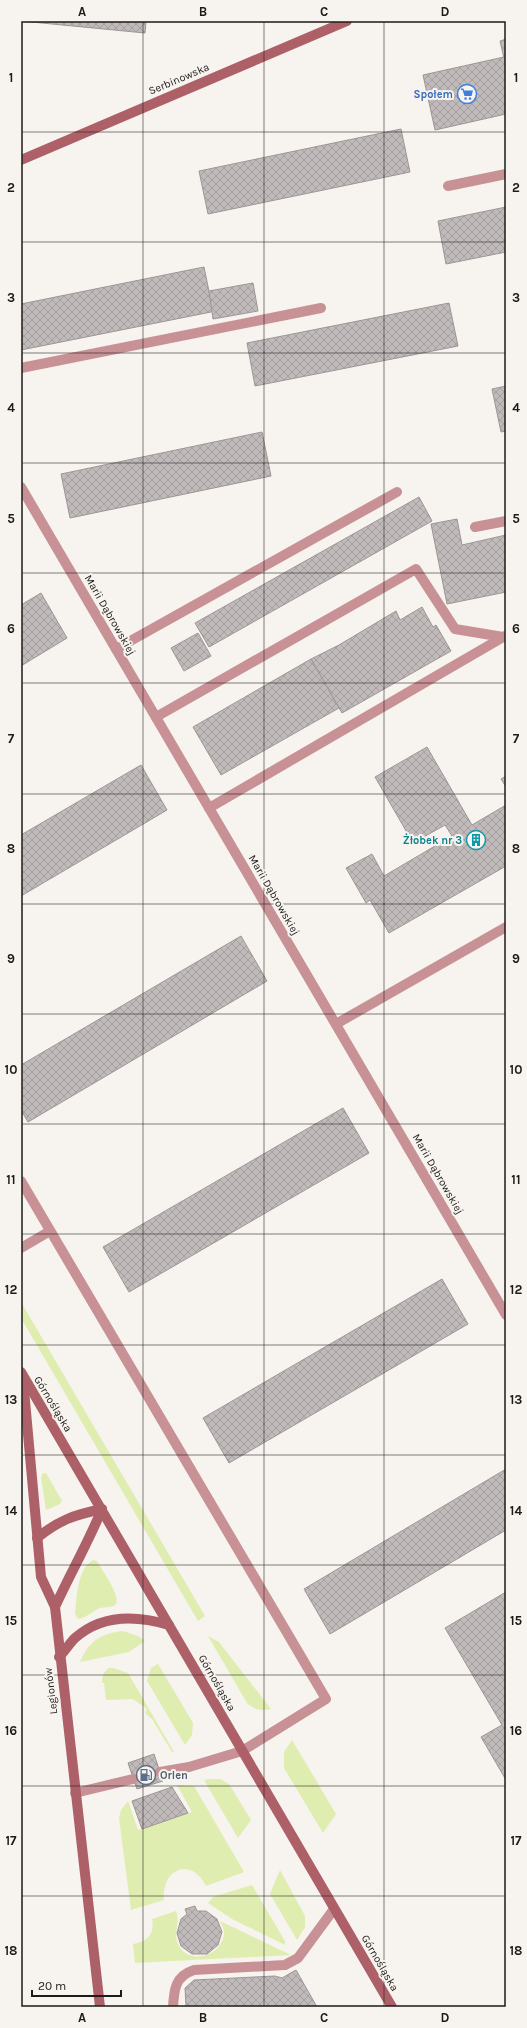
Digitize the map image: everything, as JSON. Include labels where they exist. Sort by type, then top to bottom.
[{"type":"street","name":"Serbinowska","points":[[21,160],[347,21]]},
{"type":"street","points":[[448,186],[506,174]]},
{"type":"street","points":[[21,368],[321,308]]},
{"type":"street","name":"Marii Dąbrowskiej","points":[[21,486],[506,1315]]},
{"type":"street","points":[[116,649],[397,492]]},
{"type":"street","points":[[475,527],[506,521]]},
{"type":"street","points":[[156,717],[416,569],[455,629],[505,636]]},
{"type":"street","points":[[209,808],[505,636]]},
{"type":"street","points":[[336,1024],[506,927]]},
{"type":"street","points":[[21,1181],[326,1699],[242,1751],[189,1767],[160,1772]]},
{"type":"street","points":[[21,1248],[50,1231]]},
{"type":"street","name":"Górnośląska","points":[[22,1373],[392,2007]]},
{"type":"street","name":"Legionów","points":[[22,1373],[41,1577],[55,1607],[59,1657],[100,2007]]},
{"type":"street","points":[[37,1538],[53,1525],[73,1515],[102,1509]]},
{"type":"street","points":[[55,1607],[71,1572],[88,1543],[102,1509]]},
{"type":"street","points":[[59,1657],[75,1638],[92,1626],[111,1619],[132,1617],[150,1619],[169,1625]]},
{"type":"street","points":[[76,1793],[133,1779]]},
{"type":"street","points":[[173,2007],[176,1983],[181,1976],[187,1972],[194,1970],[285,1966],[298,1958],[334,1909]]},
{"type":"green space","points":[[21,1302],[205,1616],[198,1621],[21,1318]]},
{"type":"green space","points":[[43,1473],[46,1473],[62,1501],[60,1504],[46,1510],[41,1477]]},
{"type":"green space","points":[[93,1560],[97,1561],[110,1583],[117,1601],[113,1606],[100,1608],[78,1619],[75,1614],[79,1584],[84,1570]]},
{"type":"green space","points":[[123,1631],[138,1636],[145,1641],[129,1652],[80,1662],[87,1649],[96,1640],[108,1634]]},
{"type":"green space","points":[[208,1636],[219,1642],[271,1709],[258,1709],[247,1703]]},
{"type":"green space","points":[[158,1664],[193,1723],[192,1735],[185,1745],[147,1681],[151,1668]]},
{"type":"green space","points":[[109,1668],[128,1673],[174,1752],[172,1752],[152,1719],[145,1713],[147,1709],[133,1699],[106,1700],[104,1683],[102,1683],[102,1679],[104,1673]]},
{"type":"green space","points":[[292,1740],[336,1814],[323,1833],[284,1768],[284,1752]]},
{"type":"green space","points":[[220,1779],[229,1784],[251,1820],[238,1838],[204,1780]]},
{"type":"green space","points":[[177,1785],[194,1786],[244,1872],[206,1886],[200,1877],[193,1871],[185,1869],[178,1870],[172,1874],[167,1881],[164,1889],[164,1900],[131,1910],[119,1818],[121,1810],[128,1801],[138,1830],[192,1812]]},
{"type":"green space","points":[[280,1870],[305,1916],[305,1927],[297,1940],[270,1894]]},
{"type":"green space","points":[[252,1885],[285,1941],[285,1945],[232,1919],[208,1903],[213,1897]]},
{"type":"green space","points":[[176,1911],[178,1920],[176,1933],[177,1941],[184,1952],[191,1955],[206,1955],[219,1947],[223,1940],[224,1932],[220,1921],[291,1955],[135,1963],[133,1944],[143,1941],[149,1936],[153,1924],[152,1919]]},
{"type":"building","points":[[21,21],[146,21],[145,33]]},
{"type":"building","points":[[506,39],[506,67],[500,41]]},
{"type":"building","name":"Społem","points":[[504,57],[506,67],[506,114],[435,130],[423,75]]},
{"type":"building","points":[[401,129],[410,172],[208,214],[199,171]]},
{"type":"building","points":[[506,207],[506,252],[446,264],[438,221]]},
{"type":"building","points":[[204,267],[213,311],[211,312],[21,350],[21,304]]},
{"type":"building","points":[[253,283],[258,311],[213,319],[209,291]]},
{"type":"building","points":[[449,303],[458,346],[255,386],[247,343]]},
{"type":"building","points":[[506,386],[506,431],[501,432],[492,389]]},
{"type":"building","points":[[262,432],[271,476],[70,518],[61,474]]},
{"type":"building","points":[[419,497],[432,521],[209,647],[195,623]]},
{"type":"building","points":[[457,519],[462,545],[506,535],[506,592],[447,604],[431,524]]},
{"type":"building","points":[[41,593],[67,638],[21,666],[21,605]]},
{"type":"building","points":[[422,607],[433,627],[436,625],[451,651],[342,713],[311,659],[339,645],[396,611],[400,620]]},
{"type":"building","points":[[198,633],[211,656],[184,671],[171,648]]},
{"type":"building","points":[[311,659],[339,708],[221,775],[193,727]]},
{"type":"building","name":"Żłobek nr 3","points":[[427,747],[472,825],[506,805],[506,866],[389,933],[370,900],[366,903],[346,868],[372,854],[384,876],[452,836],[445,825],[413,843],[375,777]]},
{"type":"building","points":[[141,765],[167,810],[21,896],[21,835]]},
{"type":"building","points":[[506,776],[506,787],[501,779]]},
{"type":"building","points":[[241,936],[267,981],[28,1122],[21,1110],[21,1065]]},
{"type":"building","points":[[343,1108],[369,1153],[129,1292],[103,1247]]},
{"type":"building","points":[[442,1279],[468,1324],[229,1463],[203,1418]]},
{"type":"building","points":[[506,1469],[506,1530],[330,1634],[304,1589]]},
{"type":"building","points":[[506,1592],[506,1780],[481,1737],[502,1725],[445,1628]]},
{"type":"building","name":"Orlen","points":[[154,1754],[163,1781],[137,1789],[128,1763]]},
{"type":"building","points":[[172,1787],[188,1813],[142,1829],[132,1801]]},
{"type":"building","points":[[195,1906],[197,1911],[206,1911],[217,1919],[222,1932],[218,1945],[207,1954],[192,1954],[181,1946],[177,1933],[181,1919],[187,1914],[185,1909]]},
{"type":"building","points":[[296,1970],[317,2007],[186,2007],[185,1988],[194,1980],[275,1976],[282,1978]]},
{"type":"place","name":"Społem","points":[[467,94]]},
{"type":"place","name":"Żłobek nr 3","points":[[476,840]]},
{"type":"place","name":"Orlen","points":[[146,1775]]}]
